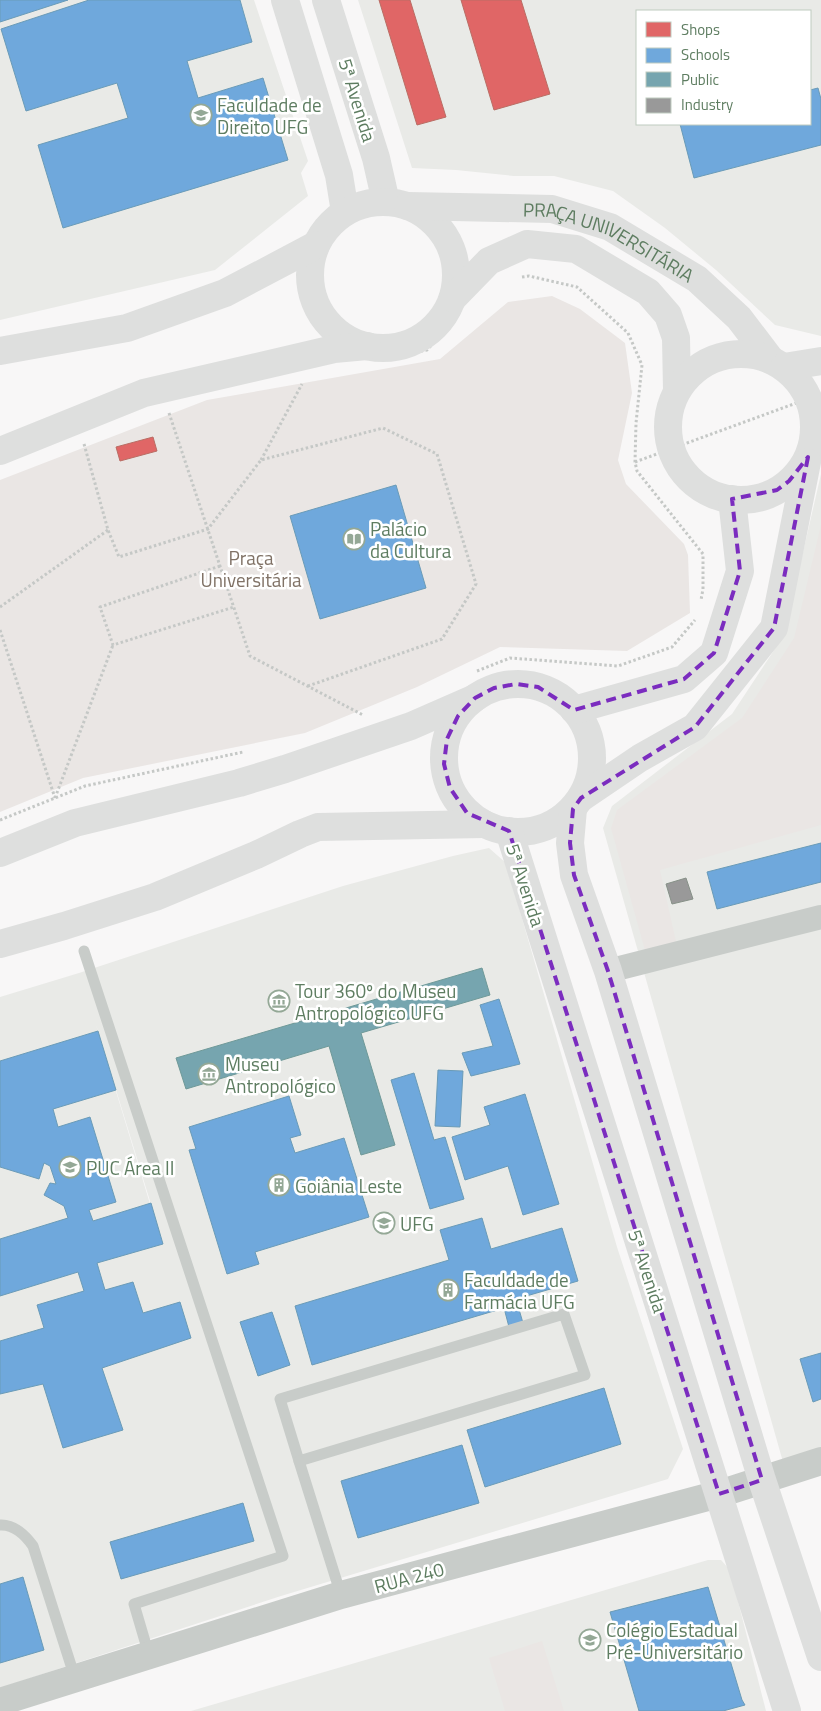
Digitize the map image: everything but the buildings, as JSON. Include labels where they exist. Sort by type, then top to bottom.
[{"type":"main road","points":[[285,0],[339,175],[345,212]]},
{"type":"main road","name":"5ª Avenida","points":[[326,0],[376,158],[397,204]]},
{"type":"main road","points":[[0,451],[144,393],[334,349],[379,352],[410,342],[428,332],[452,310],[457,276],[454,253],[444,233],[428,217],[397,204],[365,204],[345,212],[333,221],[324,232],[316,245],[310,266],[311,288],[318,308],[331,326],[348,339],[379,352]]},
{"type":"main road","name":"PRAÇA UNIVERSITÁRIA","points":[[397,204],[552,209],[610,227],[697,279],[739,318],[777,364],[814,395]]},
{"type":"main road","name":"PRAÇA UNIVERSITÁRIA","points":[[452,310],[489,261],[527,244],[576,249],[648,292],[668,315],[676,338],[678,390]]},
{"type":"main road","points":[[0,351],[127,328],[225,293],[316,245]]},
{"type":"main road","points":[[814,440],[800,470],[790,481],[777,490],[755,498],[732,499],[706,490],[686,477],[669,450],[668,427],[670,408],[678,390],[691,373],[708,362],[728,355],[750,354],[777,364],[821,362]]},
{"type":"main road","points":[[0,944],[155,897],[318,827],[496,828],[529,831],[549,826],[577,803],[640,758],[695,727],[774,628],[814,440],[814,395]]},
{"type":"main road","points":[[574,710],[684,679],[714,653],[740,571],[732,499]]},
{"type":"main road","points":[[0,853],[75,822],[239,784],[411,726],[475,685],[494,688],[516,684],[538,687],[558,696],[574,710],[587,730],[592,754],[590,778],[577,803],[570,843],[574,875],[608,970],[762,1480],[821,1657]]},
{"type":"main road","points":[[475,685],[446,738],[444,764],[450,788],[467,813],[496,828]]},
{"type":"main road","name":"5ª Avenida","points":[[496,828],[719,1494],[787,1711]]},
{"type":"street","points":[[608,970],[821,917]]},
{"type":"street","name":"RUA 240","points":[[0,1702],[148,1654],[342,1595],[719,1494],[821,1461]]},
{"type":"lane","points":[[84,951],[283,1556],[134,1604],[148,1654]]},
{"type":"lane","points":[[299,1461],[585,1375],[564,1314],[280,1399],[299,1461],[342,1595]]},
{"type":"lane","points":[[0,1525],[6,1524],[26,1536],[33,1546],[75,1678]]},
{"type":"path","points":[[520,277],[529,276],[577,287],[628,333],[642,365],[634,462],[637,471],[703,554],[703,589],[700,604]]},
{"type":"path","points":[[379,352],[427,350],[452,310]]},
{"type":"path","points":[[84,444],[108,530],[119,557],[208,530],[260,460],[303,382]]},
{"type":"path","points":[[634,462],[814,395]]},
{"type":"path","points":[[166,404],[250,656],[366,716],[357,720]]},
{"type":"path","points":[[260,460],[383,428],[437,454],[476,584],[442,639],[308,686]]},
{"type":"path","points":[[0,607],[108,530]]},
{"type":"path","points":[[54,798],[113,645],[100,608],[220,566]]},
{"type":"path","points":[[113,645],[234,608]]},
{"type":"path","points":[[475,685],[510,658],[618,666],[672,647],[696,619]]},
{"type":"path","points":[[0,630],[54,798]]},
{"type":"path","points":[[0,820],[85,786],[249,750]]},
{"type":"highlighted area","points":[[808,457],[774,628],[695,727],[581,798],[573,809],[570,843],[574,875],[608,971],[762,1480],[719,1494],[509,831],[467,813],[450,788],[444,764],[447,739],[458,716],[475,698],[494,688],[516,684],[538,687],[574,710],[684,679],[714,653],[740,571],[732,499],[777,490],[789,481]]},
{"type":"shaded area","points":[[0,0],[254,0],[308,161],[301,173],[308,196],[215,270],[0,320]]},
{"type":"shaded area","points":[[358,0],[821,0],[821,336],[775,325],[716,270],[665,228],[613,191],[554,176],[514,176],[412,168]]},
{"type":"shaded area","points":[[821,474],[821,1450],[783,1462],[603,828],[612,806],[732,714],[784,635]]},
{"type":"shaded area","name":"UFG","points":[[489,848],[506,863],[617,1247],[683,1449],[668,1479],[281,1596],[0,1688],[0,997],[343,886]],"holes":[[[96,1025],[161,1237],[160,1237]]]},
{"type":"shaded area","name":"Colégio Estadual Pré-Universitário","points":[[708,1560],[721,1560],[730,1570],[766,1711],[191,1711]]},
{"type":"green space","name":"Praça Universitária","points":[[552,296],[580,309],[625,343],[632,393],[618,460],[626,484],[684,544],[688,555],[690,613],[627,651],[500,647],[417,687],[305,733],[83,778],[0,812],[0,480],[207,400],[440,359],[508,302]]},
{"type":"green space","points":[[821,525],[821,825],[660,870],[677,946],[646,954],[611,828],[617,810],[742,718],[794,638]]},
{"type":"green space","points":[[542,1641],[564,1711],[505,1711],[489,1658]]},
{"type":"place","name":"Faculdade de Direito UFG","points":[[201,115]]},
{"type":"place","name":"Palácio da Cultura","points":[[354,539]]},
{"type":"place","name":"Tour 360º do Museu Antropológico UFG","points":[[279,1001]]},
{"type":"place","name":"Museu Antropológico","points":[[209,1074]]},
{"type":"place","name":"PUC Área II","points":[[70,1167]]},
{"type":"place","name":"Goiânia Leste","points":[[279,1185]]},
{"type":"place","name":"UFG","points":[[384,1223]]},
{"type":"place","name":"Faculdade de Farmácia UFG","points":[[448,1290]]},
{"type":"place","name":"Colégio Estadual Pré-Universitário","points":[[590,1640]]}]
